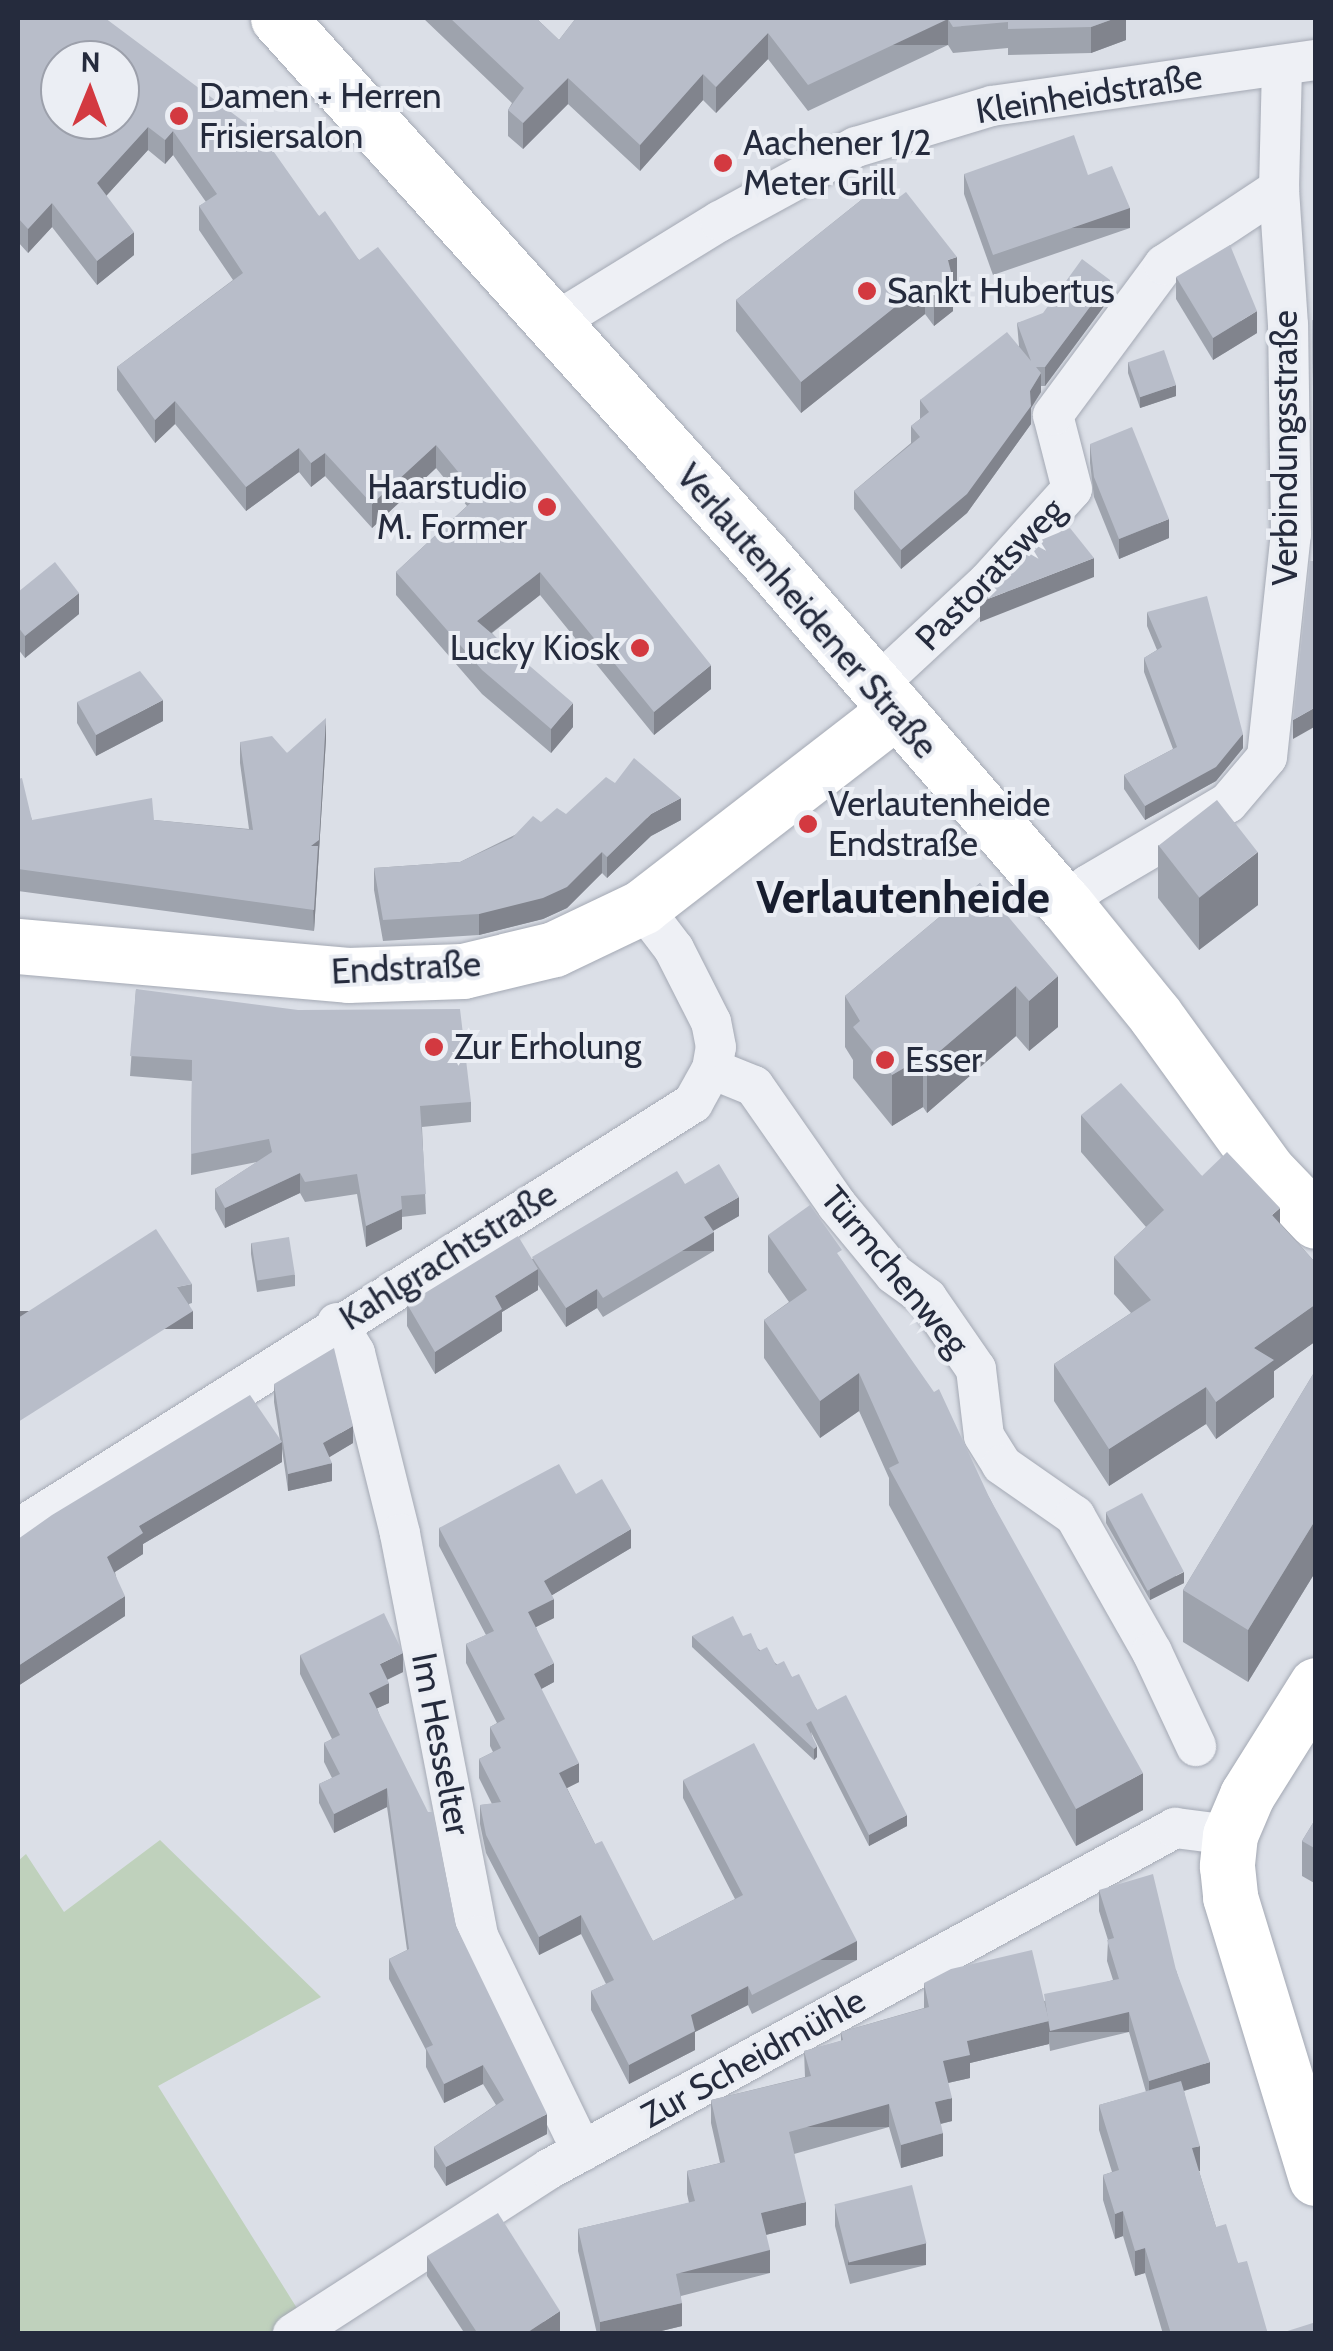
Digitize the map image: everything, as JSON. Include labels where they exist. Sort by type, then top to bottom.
[{"type":"main road","name":"Verlautenheidener Straße","points":[[278,18],[554,323],[1066,906],[1155,1015],[1268,1171],[1316,1221]]},
{"type":"main road","name":"Endstraße","points":[[18,946],[298,973],[463,971],[554,949],[642,907],[886,698]]},
{"type":"main road","points":[[1316,1685],[1248,1795],[1230,1835],[1230,1896],[1316,2178]]},
{"type":"street","name":"Kleinheidstraße","points":[[554,323],[856,146],[992,106],[1299,63]]},
{"type":"street","name":"Verbindungsstraße","points":[[1066,906],[1088,885],[1228,803],[1267,756],[1290,534],[1288,325],[1279,189],[1299,63]]},
{"type":"street","name":"Pastoratsweg","points":[[886,698],[1072,489],[1053,415],[1164,265],[1279,189]]},
{"type":"street","points":[[642,907],[674,949],[711,1022],[716,1047],[712,1069]]},
{"type":"street","name":"Kahlgrachtstraße","points":[[18,1528],[338,1324],[672,1119],[693,1103],[712,1069]]},
{"type":"street","name":"Türmchenweg","points":[[712,1069],[754,1086],[871,1246],[894,1274],[928,1298],[976,1369],[984,1436],[1002,1466],[1074,1516],[1152,1652],[1196,1746]]},
{"type":"street","name":"Im Hesselter","points":[[338,1324],[355,1353],[400,1534],[478,1936],[582,2151]]},
{"type":"street","name":"Zur Scheidmühle","points":[[292,2334],[582,2151],[1175,1828],[1230,1835]]},
{"type":"green space","points":[[160,1840],[321,1997],[158,2086],[300,2313],[269,2333],[18,2333],[18,1861],[26,1854],[64,1912]]},
{"type":"building","points":[[18,18],[105,18],[134,40],[40,40],[40,140],[136,140],[97,183],[134,232],[97,261],[52,203],[28,229],[18,218]]},
{"type":"building","points":[[450,18],[536,18],[559,40],[576,18],[1116,18],[1091,27],[1008,29],[1008,22],[953,27],[948,19],[808,85],[768,33],[716,87],[703,74],[640,145],[568,78],[523,123],[508,110],[524,88]]},
{"type":"building","points":[[140,44],[251,127],[255,125],[319,216],[325,211],[359,260],[378,247],[711,665],[654,712],[540,572],[477,621],[573,703],[551,729],[482,670],[396,572],[478,496],[436,445],[372,504],[325,453],[311,463],[299,448],[246,487],[175,401],[155,420],[117,367],[243,273],[199,206],[217,194],[173,131],[165,140],[148,127],[140,136]]},
{"type":"building","points":[[1074,135],[1088,175],[1112,166],[1130,208],[993,255],[964,174]]},
{"type":"building","name":"Sankt Hubertus","points":[[885,181],[898,198],[906,192],[957,257],[948,260],[953,280],[934,295],[925,283],[801,382],[736,300]]},
{"type":"building","points":[[1230,245],[1257,311],[1213,338],[1176,277]]},
{"type":"building","points":[[1082,259],[1110,280],[1045,367],[1036,367],[1041,373],[1030,391],[1031,406],[967,494],[901,550],[854,491],[920,437],[911,426],[929,412],[920,400],[1007,332],[1031,361],[1017,323],[1043,313]]},
{"type":"building","points":[[1312,320],[1316,320],[1316,435],[1314,435]]},
{"type":"building","points":[[1164,350],[1176,385],[1140,397],[1128,362]]},
{"type":"building","points":[[1132,427],[1169,519],[1119,539],[1094,477],[1090,444]]},
{"type":"building","points":[[1070,528],[1094,558],[980,602],[1041,540]]},
{"type":"building","points":[[1310,561],[1316,561],[1316,707],[1293,720]]},
{"type":"building","points":[[55,562],[79,593],[25,636],[18,627],[18,592]]},
{"type":"building","points":[[1207,596],[1243,734],[1216,767],[1145,806],[1124,775],[1177,747],[1144,658],[1162,647],[1147,612]]},
{"type":"building","points":[[140,671],[163,700],[96,735],[77,702]]},
{"type":"building","points":[[326,718],[319,840],[311,846],[318,846],[314,910],[18,869],[18,779],[22,778],[32,820],[152,798],[154,820],[253,830],[240,742],[272,736],[287,753]]},
{"type":"building","points":[[634,758],[681,798],[651,814],[607,857],[602,852],[567,887],[543,898],[479,914],[383,920],[374,868],[460,862],[512,838],[533,816],[541,822],[557,808],[566,814],[606,777],[615,783]]},
{"type":"building","points":[[1217,800],[1258,852],[1199,898],[1159,846]]},
{"type":"building","points":[[980,883],[1058,976],[1029,1001],[1016,986],[927,1062],[923,1057],[892,1075],[853,1027],[860,1021],[845,996]]},
{"type":"building","points":[[136,989],[298,1010],[460,1009],[471,1102],[420,1106],[426,1194],[401,1196],[402,1209],[366,1226],[357,1174],[305,1182],[300,1173],[225,1208],[215,1189],[272,1152],[269,1139],[191,1154],[192,1060],[130,1056]]},
{"type":"building","points":[[1121,1083],[1202,1176],[1227,1152],[1280,1208],[1272,1215],[1316,1260],[1316,1304],[1254,1348],[1274,1360],[1216,1402],[1206,1387],[1109,1449],[1054,1364],[1151,1300],[1114,1257],[1164,1210],[1081,1115]]},
{"type":"building","points":[[719,1164],[739,1197],[704,1217],[714,1232],[603,1298],[597,1289],[566,1308],[532,1257],[677,1171],[685,1184]]},
{"type":"building","points":[[810,1205],[842,1250],[837,1253],[934,1392],[939,1389],[990,1499],[1143,1773],[1076,1809],[889,1468],[899,1463],[859,1373],[820,1401],[764,1320],[807,1290],[768,1235]]},
{"type":"building","points":[[156,1229],[192,1284],[177,1287],[193,1311],[18,1422],[18,1318]]},
{"type":"building","points":[[518,1236],[538,1269],[495,1296],[502,1309],[435,1352],[407,1304]]},
{"type":"building","points":[[289,1237],[295,1275],[257,1280],[251,1243]]},
{"type":"building","points":[[334,1348],[353,1426],[323,1443],[332,1463],[288,1474],[274,1384]]},
{"type":"building","points":[[1315,1371],[1316,1519],[1248,1630],[1183,1590]]},
{"type":"building","points":[[250,1395],[282,1442],[139,1526],[143,1533],[107,1557],[125,1596],[18,1666],[18,1539]]},
{"type":"building","points":[[559,1464],[576,1494],[602,1479],[631,1529],[544,1581],[554,1599],[528,1612],[554,1663],[534,1674],[579,1763],[559,1773],[595,1844],[602,1841],[653,1941],[743,1895],[683,1780],[754,1743],[857,1941],[752,1995],[748,1986],[691,2015],[695,2031],[629,2065],[591,1991],[614,1980],[581,1915],[539,1937],[486,1835],[480,1805],[501,1802],[479,1759],[501,1748],[490,1727],[505,1719],[466,1644],[494,1631],[439,1528]]},
{"type":"building","points":[[1142,1493],[1184,1572],[1148,1591],[1106,1512]]},
{"type":"building","points":[[384,1613],[403,1653],[380,1664],[389,1683],[369,1693],[428,1812],[433,1812],[456,1926],[547,2114],[446,2167],[434,2147],[504,2100],[483,2065],[444,2084],[426,2048],[433,2045],[389,1959],[409,1949],[387,1788],[334,1814],[319,1784],[340,1774],[324,1743],[340,1735],[300,1655]]},
{"type":"building","points":[[733,1616],[743,1636],[751,1633],[759,1651],[767,1647],[776,1665],[784,1661],[792,1677],[799,1674],[817,1710],[846,1695],[907,1815],[869,1835],[811,1721],[806,1724],[817,1746],[814,1749],[692,1636]]},
{"type":"building","points":[[1316,1818],[1316,1849],[1302,1841]]},
{"type":"building","points":[[1153,1874],[1176,1970],[1210,2062],[1149,2081],[1129,2012],[1050,2031],[1044,1994],[1119,1979],[1107,1940],[1114,1938],[1099,1890]]},
{"type":"building","points":[[1032,1950],[1049,2021],[967,2041],[970,2055],[943,2061],[952,2098],[935,2102],[943,2133],[901,2145],[889,2104],[789,2132],[806,2202],[761,2213],[770,2250],[676,2274],[682,2303],[600,2322],[578,2229],[695,2201],[687,2171],[725,2162],[711,2100],[811,2076],[804,2051],[843,2040],[841,2032],[929,2007],[924,1983],[951,1969]]},
{"type":"building","points":[[1181,2081],[1200,2146],[1192,2148],[1216,2227],[1226,2224],[1238,2263],[1247,2261],[1268,2334],[1171,2334],[1145,2248],[1135,2251],[1123,2211],[1115,2214],[1103,2175],[1119,2170],[1099,2105]]},
{"type":"building","points":[[912,2185],[927,2243],[849,2263],[834,2204]]},
{"type":"building","points":[[498,2213],[560,2311],[525,2334],[478,2334],[427,2256]]},
{"type":"building","points":[[1316,2322],[1316,2334],[1278,2334]]},
{"type":"place","name":"Damen + Herren Frisiersalon","points":[[179,116]]},
{"type":"place","name":"Aachener 1/2 Meter Grill","points":[[723,163]]},
{"type":"place","name":"Sankt Hubertus","points":[[867,291]]},
{"type":"place","name":"Haarstudio M. Former","points":[[547,507]]},
{"type":"place","name":"Lucky Kiosk","points":[[640,648]]},
{"type":"place","name":"Verlautenheide Endstraße","points":[[808,824]]},
{"type":"place","name":"Zur Erholung","points":[[434,1047]]},
{"type":"place","name":"Esser","points":[[885,1060]]},
{"type":"district","name":"Verlautenheide","points":[[903,898]]}]
